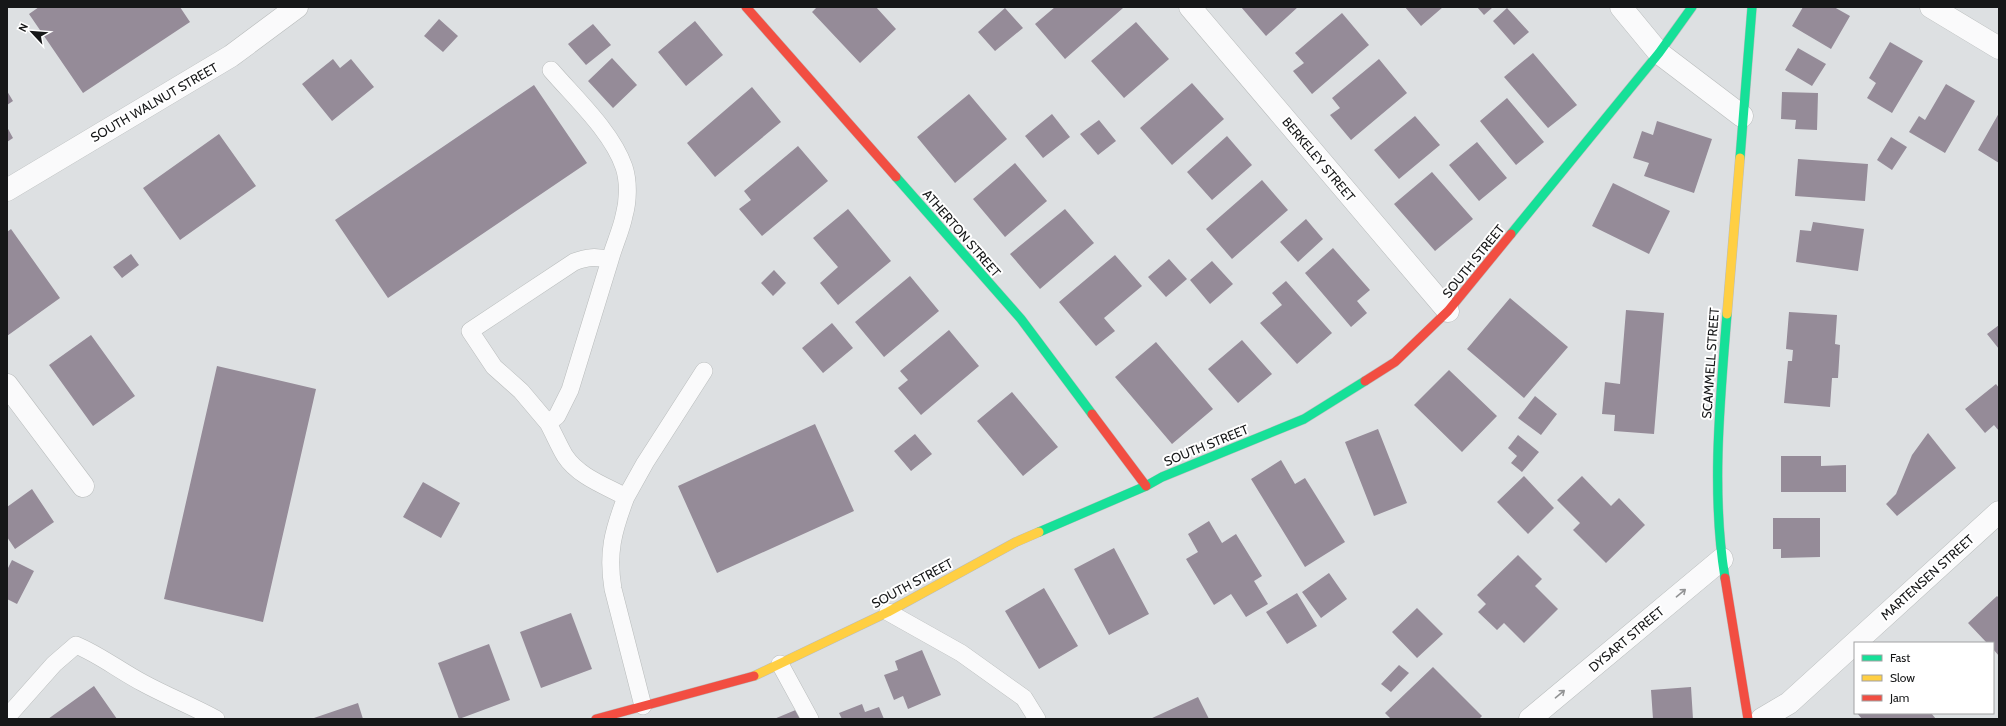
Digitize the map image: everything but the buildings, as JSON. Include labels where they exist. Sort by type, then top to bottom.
[{"type":"street","name":"SOUTH WALNUT STREET","points":[[7,190],[231,56],[297,7]]},
{"type":"street","name":"ATHERTON STREET","points":[[746,7],[1021,319],[1146,486]]},
{"type":"street","name":"BERKELEY STREET","points":[[1190,7],[1448,311]]},
{"type":"street","points":[[1620,7],[1659,53],[1742,116]]},
{"type":"street","name":"SOUTH STREET","points":[[596,719],[757,675],[888,612],[1016,542],[1146,486],[1162,477],[1304,419],[1395,362],[1448,311],[1659,53],[1692,7]]},
{"type":"street","name":"SCAMMELL STREET","points":[[1748,719],[1722,558],[1718,467],[1722,376],[1752,7]]},
{"type":"street","points":[[1931,7],[1999,48]]},
{"type":"street","points":[[7,385],[83,486]]},
{"type":"street","name":"MARTENSEN STREET","points":[[1856,642],[1999,512]]},
{"type":"street","name":"DYSART STREET","points":[[1530,719],[1722,558]]},
{"type":"street","name":"MARTENSEN STREET","points":[[1762,719],[1789,704],[1854,644]]},
{"type":"lane","points":[[548,423],[557,416],[570,390],[624,216],[627,185],[625,169],[607,135],[551,70]]},
{"type":"lane","points":[[610,260],[599,257],[586,257],[574,262],[470,331],[494,367],[521,391],[548,423],[566,457],[575,467],[586,476],[626,497]]},
{"type":"lane","points":[[643,706],[612,589],[610,555],[613,536],[626,497],[645,463],[704,371]]},
{"type":"lane","points":[[888,612],[961,653],[1024,698],[1037,719]]},
{"type":"lane","points":[[7,717],[54,664],[76,645],[94,653],[109,664],[143,684],[216,719]]},
{"type":"lane","points":[[780,664],[810,719]]},
{"type":"traffic: fast","points":[[1511,234],[1659,53],[1692,7]]},
{"type":"traffic: fast","points":[[1740,158],[1752,7]]},
{"type":"traffic: fast","points":[[896,177],[1021,319],[1092,414]]},
{"type":"traffic: fast","points":[[1725,578],[1718,513],[1718,447],[1727,314]]},
{"type":"traffic: fast","points":[[1039,532],[1146,486],[1162,477],[1304,419],[1365,381]]},
{"type":"traffic: slow","points":[[1727,314],[1740,158]]},
{"type":"traffic: slow","points":[[754,676],[888,612],[1016,542],[1039,532]]},
{"type":"traffic: jam","points":[[746,7],[896,177]]},
{"type":"traffic: jam","points":[[1365,381],[1395,362],[1448,311],[1511,234]]},
{"type":"traffic: jam","points":[[1092,414],[1146,486]]},
{"type":"traffic: jam","points":[[1725,578],[1748,719]]},
{"type":"traffic: jam","points":[[596,719],[754,676]]}]
